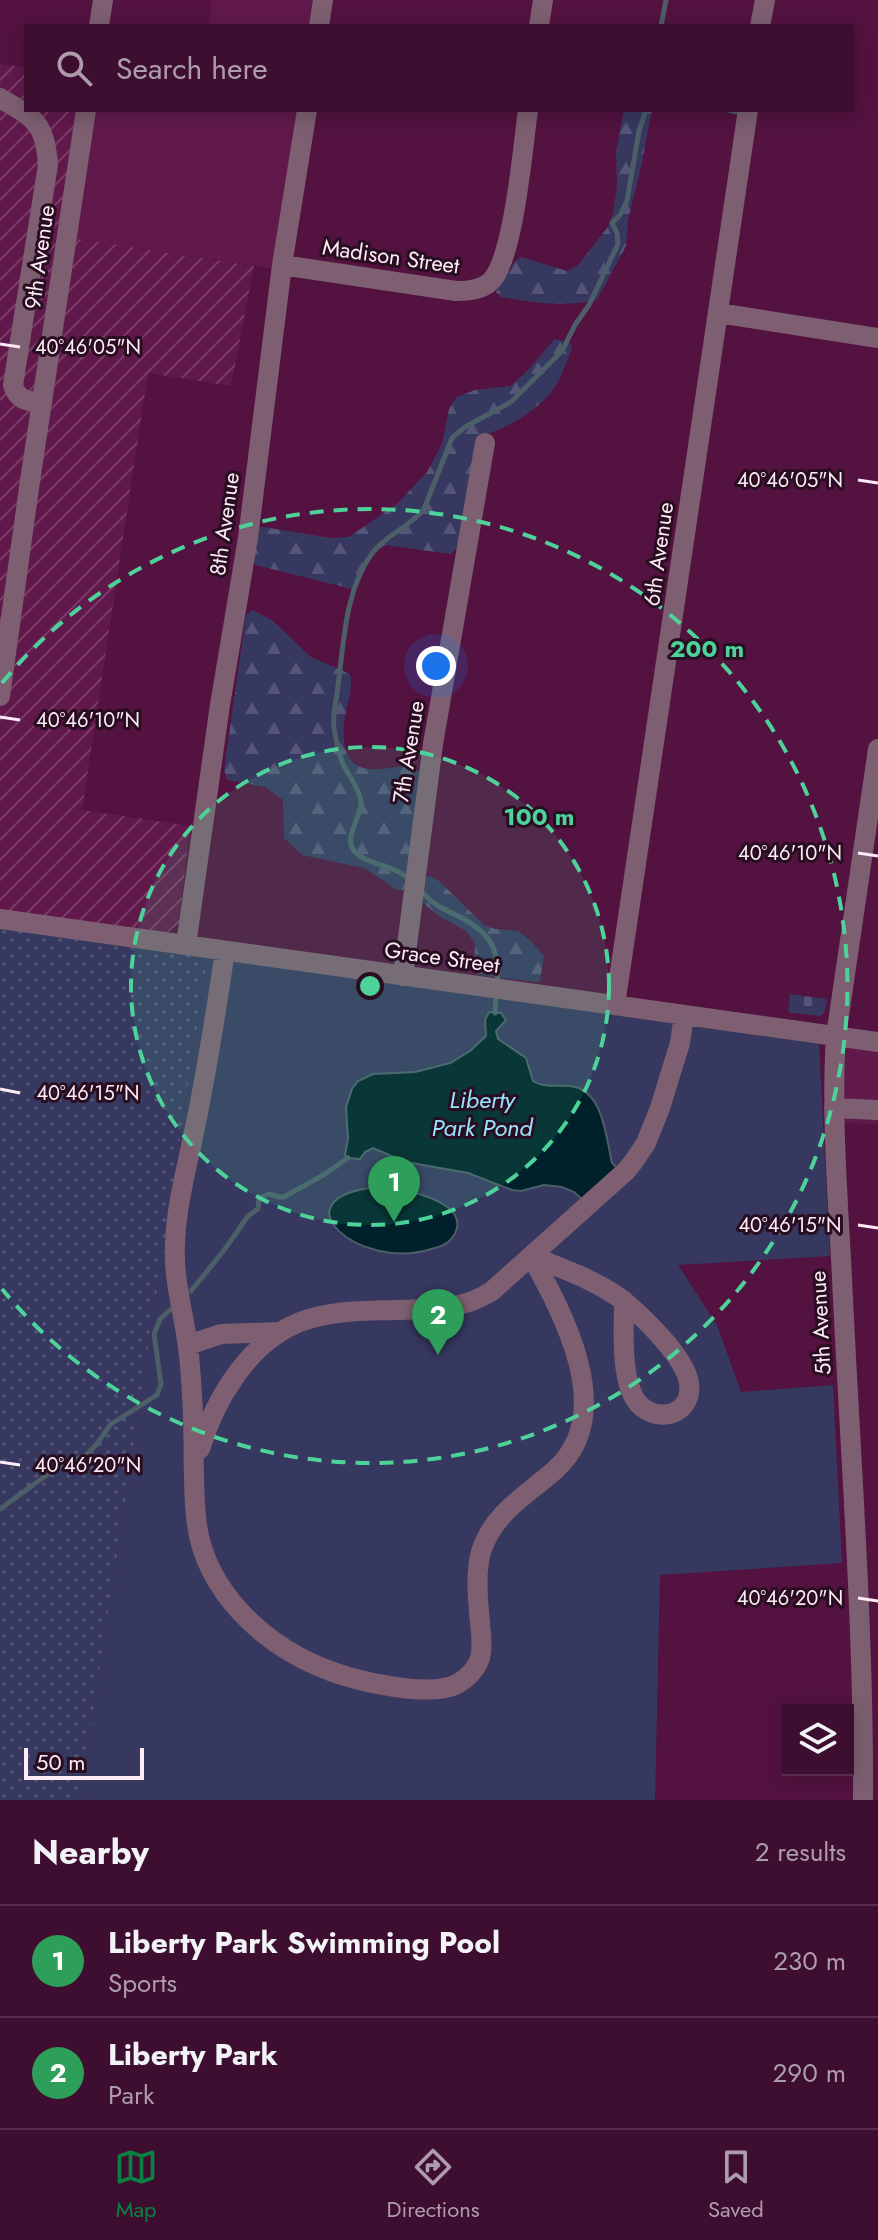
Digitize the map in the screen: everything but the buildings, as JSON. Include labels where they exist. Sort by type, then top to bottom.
[{"type":"street","points":[[99,24],[103,0]]},
{"type":"street","points":[[319,24],[323,0]]},
{"type":"street","points":[[539,24],[543,0]]},
{"type":"street","points":[[760,24],[765,0]]},
{"type":"street","points":[[0,98],[36,122],[43,131],[47,146],[48,165],[13,385],[16,394],[25,401],[42,403]]},
{"type":"street","name":"9th Avenue","points":[[0,696],[86,112]]},
{"type":"street","name":"8th Avenue","points":[[186,945],[220,705],[248,538],[282,265],[307,112]]},
{"type":"street","name":"Madison Street","points":[[282,265],[456,291],[480,288],[491,282],[502,264],[509,240],[528,112]]},
{"type":"street","name":"6th Avenue","points":[[615,1005],[748,112]]},
{"type":"street","points":[[718,313],[878,338]]},
{"type":"street","name":"7th Avenue","points":[[403,976],[433,744],[485,443]]},
{"type":"street","name":"5th Avenue","points":[[863,1800],[853,1469],[834,1108],[836,1036],[872,827],[878,749]]},
{"type":"street","name":"Grace Street","points":[[0,919],[878,1042]]},
{"type":"street","points":[[225,951],[205,1077],[177,1215],[175,1275],[188,1345],[196,1518],[200,1540],[221,1586],[256,1629],[299,1657],[338,1673],[380,1683],[436,1689],[455,1685],[468,1676],[480,1658],[478,1574],[486,1540],[492,1527],[509,1508],[567,1458],[582,1419],[582,1378],[570,1333],[531,1256]]},
{"type":"street","points":[[195,1464],[206,1428],[230,1384],[261,1347],[280,1332],[301,1322],[340,1313],[440,1309],[468,1304],[492,1291],[626,1171],[646,1143],[656,1117],[680,1043],[684,1015]]},
{"type":"street","points":[[834,1108],[878,1110]]},
{"type":"street","points":[[531,1256],[608,1289],[624,1301],[665,1342],[689,1383],[683,1405],[667,1416],[646,1411],[631,1393],[625,1346],[624,1301]]},
{"type":"street","points":[[188,1345],[221,1334],[280,1332]]},
{"type":"shaded area","points":[[212,0],[316,0],[312,24],[208,24]]},
{"type":"shaded area","points":[[0,64],[24,68],[24,112],[78,112],[59,236],[254,266],[231,386],[148,373],[82,810],[190,826],[179,923],[167,933],[0,910]]},
{"type":"shaded area","points":[[78,112],[300,112],[276,269],[58,236]]},
{"type":"shaded area","points":[[846,1047],[878,1052],[878,1124],[842,1123]]},
{"type":"green space","points":[[624,112],[652,112],[628,220],[626,246],[597,300],[549,303],[501,297],[496,292],[521,257],[567,271],[578,265],[607,228],[613,214],[617,186],[616,152]]},
{"type":"green space","points":[[555,339],[570,343],[572,349],[561,376],[546,398],[531,411],[487,434],[458,547],[451,554],[385,545],[371,559],[356,589],[256,565],[252,561],[257,528],[331,538],[349,537],[398,503],[427,472],[442,444],[449,409],[457,397],[475,390],[511,386]]},
{"type":"green space","points":[[252,610],[272,620],[311,657],[350,674],[344,740],[352,761],[369,769],[408,765],[420,772],[403,890],[397,890],[364,868],[302,855],[284,838],[283,800],[265,787],[227,780],[224,770],[246,615]]},
{"type":"green space","points":[[430,876],[484,925],[518,931],[532,942],[544,956],[540,981],[478,975],[474,968],[475,943],[466,931],[423,903],[426,877]]},
{"type":"green space","points":[[0,927],[208,956],[80,1800],[0,1800]]},
{"type":"green space","points":[[208,956],[819,1043],[830,1256],[678,1265],[717,1325],[741,1392],[833,1385],[842,1563],[660,1575],[655,1800],[80,1800]]},
{"type":"green space","points":[[790,994],[827,999],[825,1011],[819,1016],[788,1012]]},
{"type":"water","name":"Liberty Park Pond","points":[[489,1012],[501,1013],[506,1020],[496,1031],[498,1039],[526,1058],[533,1081],[581,1089],[596,1105],[605,1128],[612,1163],[618,1169],[583,1200],[562,1187],[544,1185],[512,1190],[468,1173],[406,1162],[373,1148],[360,1159],[345,1155],[348,1139],[346,1107],[358,1081],[373,1074],[415,1072],[450,1063],[470,1051],[486,1036],[485,1020]]},
{"type":"water","points":[[376,1187],[416,1193],[445,1206],[454,1214],[457,1225],[452,1238],[431,1249],[404,1253],[379,1251],[356,1243],[339,1231],[330,1218],[332,1205],[346,1194]]},
{"type":"waterway","points":[[661,24],[666,0]]},
{"type":"waterway","points":[[410,880],[361,857],[352,847],[351,835],[361,802],[341,760],[334,723],[351,599],[373,552],[424,509],[452,438],[465,427],[511,402],[562,351],[589,305],[618,244],[612,223],[627,201],[645,112]]},
{"type":"waterway","points":[[420,890],[436,905],[485,934],[497,961],[497,985]]},
{"type":"waterway","points":[[495,1013],[496,995]]},
{"type":"waterway","points":[[191,1291],[248,1216],[258,1209],[259,1198],[269,1194],[284,1197],[348,1158]]},
{"type":"waterway","points":[[0,1509],[55,1469],[86,1455],[111,1424],[157,1395],[161,1384],[154,1334],[160,1319],[171,1309]]},
{"type":"place","name":"Liberty Park Swimming Pool","points":[[394,1222]]},
{"type":"place","name":"Liberty Park","points":[[438,1355]]}]
